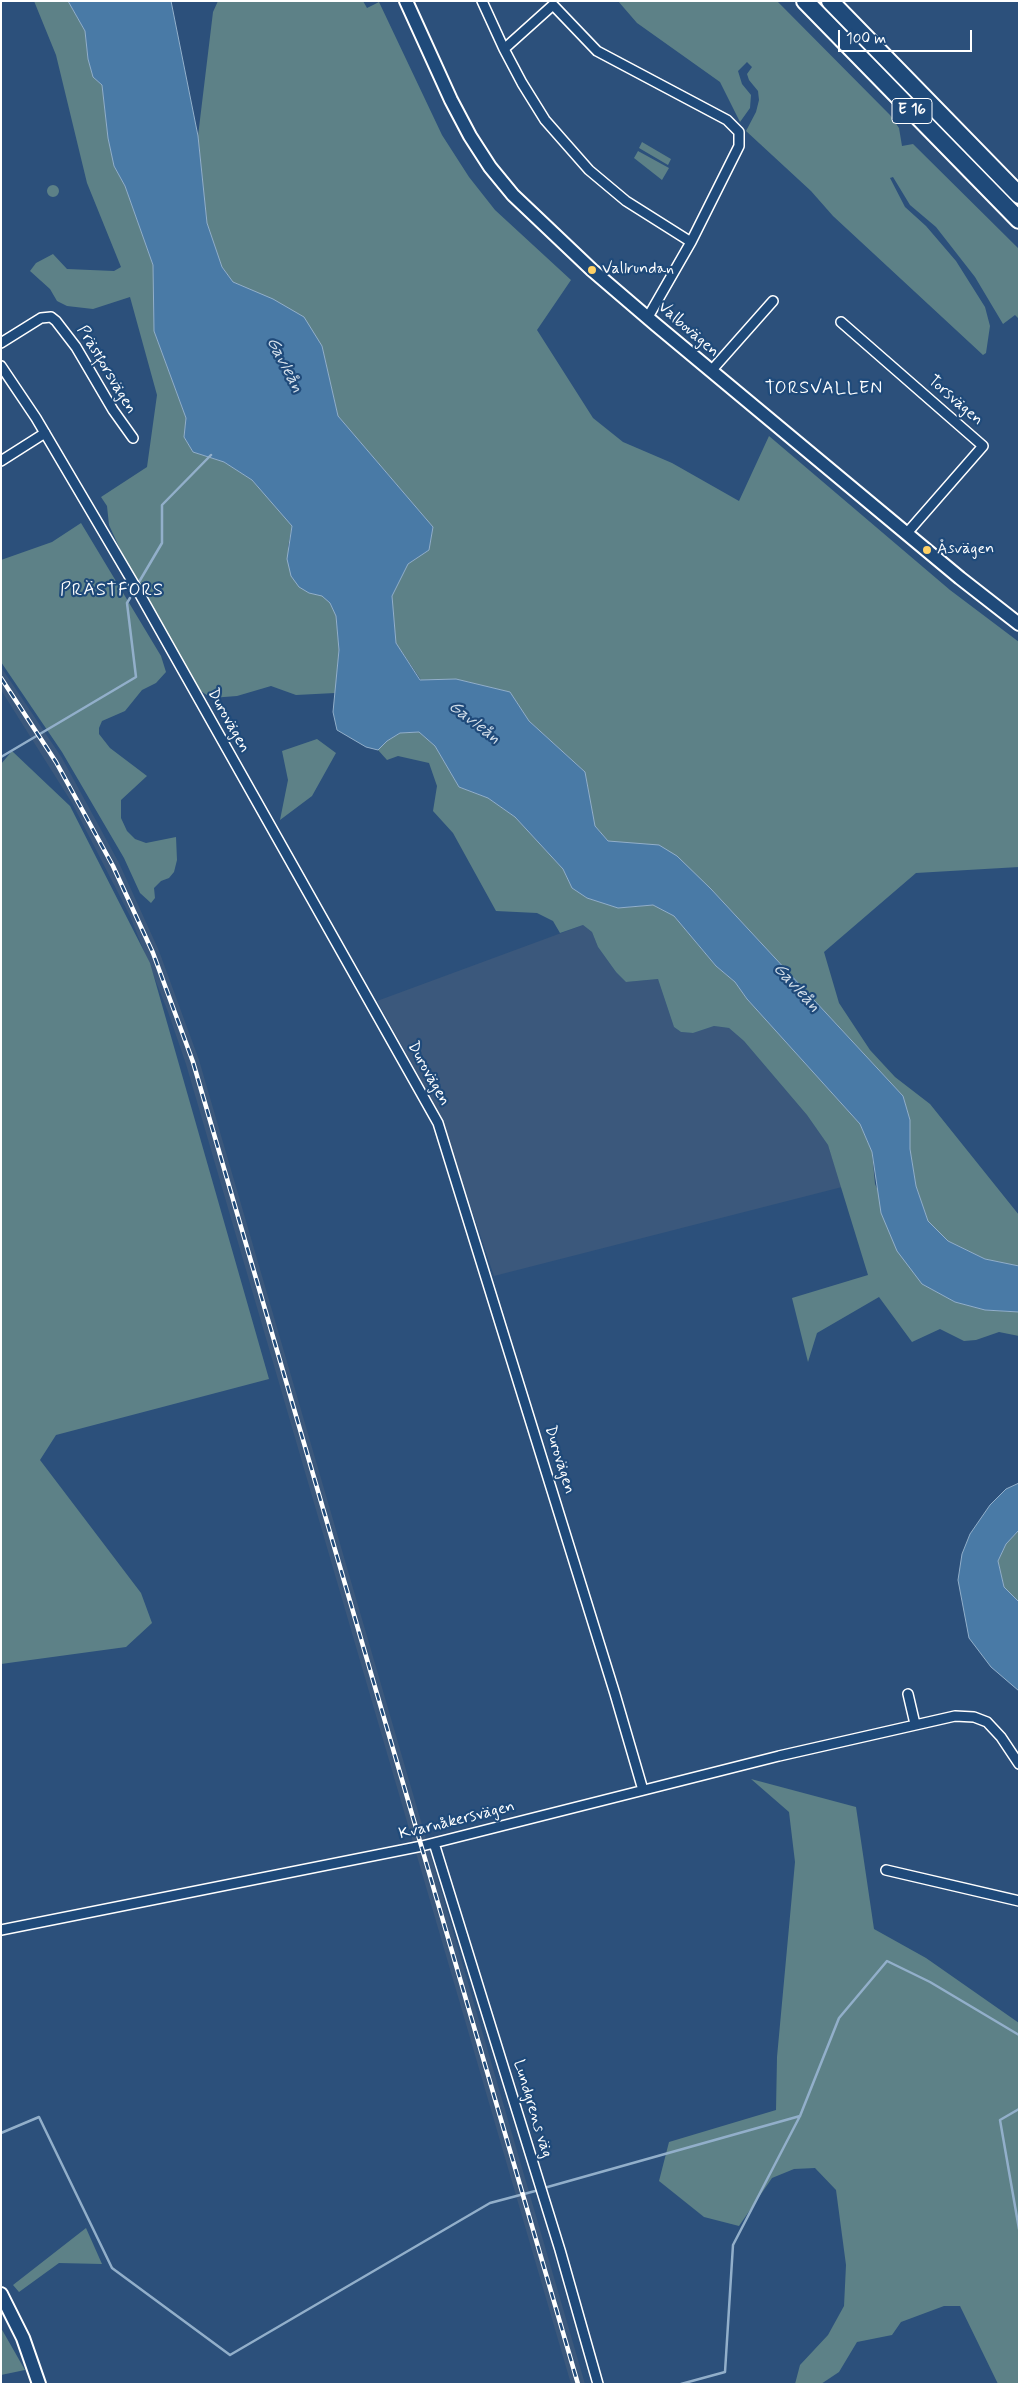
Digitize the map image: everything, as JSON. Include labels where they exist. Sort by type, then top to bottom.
[{"type":"highway","name":"E 16","points":[[805,1],[1019,220]]},
{"type":"highway","name":"E 16","points":[[830,1],[1019,195]]},
{"type":"main road","name":"Valbovägen","points":[[406,1],[451,100],[490,167],[513,195],[592,270],[711,371],[907,534],[1019,624]]},
{"type":"main road","points":[[1,2294],[23,2338],[39,2384]]},
{"type":"street","points":[[482,1],[504,49],[545,120],[590,170],[626,201],[691,242]]},
{"type":"street","points":[[504,49],[553,6],[598,51],[734,124],[739,132],[739,146],[691,242],[648,317]]},
{"type":"street","points":[[711,371],[772,301]]},
{"type":"street","name":"Prästforsvägen","points":[[1,343],[41,318],[56,320],[76,347],[113,410],[133,438]]},
{"type":"street","name":"Torsvägen","points":[[841,322],[984,446],[907,534]]},
{"type":"street","name":"Durovägen","points":[[1,366],[45,433],[138,591],[438,1124],[615,1694],[642,1790]]},
{"type":"street","points":[[1,461],[45,433]]},
{"type":"street","points":[[908,1694],[915,1724]]},
{"type":"street","name":"Kvarnåkersvägen","points":[[1,1930],[434,1843],[642,1790],[955,1716],[974,1716],[987,1722],[1001,1737],[1019,1764]]},
{"type":"street","name":"Lundgrens väg","points":[[434,1843],[539,2183],[598,2384]]},
{"type":"street","points":[[886,1870],[1019,1900]]},
{"type":"shaded area","points":[[1,667],[62,758],[119,863],[159,951],[199,1060],[585,2384],[571,2384],[186,1064],[168,1012],[130,916],[72,803],[1,690]]},
{"type":"shaded area","points":[[583,925],[592,932],[598,947],[616,972],[626,982],[658,979],[674,1027],[681,1032],[693,1033],[714,1026],[729,1028],[744,1041],[807,1115],[828,1145],[842,1187],[494,1276],[439,1113],[377,1001]]},
{"type":"green space","points":[[34,1],[68,1],[85,31],[88,59],[93,77],[102,85],[108,138],[114,166],[125,186],[153,265],[154,331],[186,418],[184,437],[193,452],[224,462],[252,480],[292,526],[288,547],[309,593],[322,595],[330,603],[336,616],[339,650],[335,693],[296,695],[271,686],[237,696],[211,698],[198,689],[120,549],[109,525],[107,506],[101,497],[147,467],[157,395],[130,297],[93,309],[67,306],[57,301],[50,289],[30,271],[36,263],[53,254],[67,269],[114,271],[121,267],[87,183],[56,55]]},
{"type":"green space","points":[[218,1],[363,1],[367,8],[379,2],[442,135],[469,177],[495,210],[571,280],[537,330],[593,418],[623,442],[672,463],[739,501],[769,436],[950,590],[1019,642],[1019,867],[916,873],[824,952],[839,1003],[870,1050],[895,1077],[930,1104],[1019,1215],[1019,1266],[985,1259],[948,1241],[928,1221],[916,1186],[910,1149],[910,1120],[903,1096],[711,889],[631,844],[608,841],[595,826],[585,772],[529,721],[510,692],[456,679],[421,680],[396,643],[392,596],[408,564],[429,550],[433,527],[338,416],[322,346],[279,304],[233,282],[222,267],[207,223],[198,136],[213,12]]},
{"type":"green space","points":[[618,1],[777,1],[890,115],[899,128],[902,146],[913,144],[1019,249],[1019,319],[1015,315],[1003,324],[975,277],[936,227],[910,205],[893,177],[890,178],[905,207],[926,226],[956,261],[985,307],[990,326],[986,353],[983,355],[833,216],[811,191],[746,131],[756,112],[759,100],[758,91],[749,80],[747,74],[752,67],[747,62],[738,71],[742,84],[751,95],[750,108],[740,122],[720,82],[637,23]]},
{"type":"green space","points":[[642,142],[671,159],[668,165],[639,148]]},
{"type":"green space","points":[[638,151],[669,168],[662,180],[634,158]]},
{"type":"green space","points":[[53,185],[59,191],[53,197],[47,191]]},
{"type":"green space","points":[[81,523],[161,656],[166,672],[156,683],[142,690],[125,711],[102,721],[99,728],[99,734],[110,748],[147,776],[121,800],[121,818],[127,831],[135,839],[146,843],[176,837],[177,860],[174,872],[169,878],[161,881],[154,888],[155,898],[151,903],[140,893],[124,858],[62,752],[1,662],[1,560],[52,542]]},
{"type":"green space","points":[[419,732],[435,746],[459,787],[488,798],[515,817],[563,869],[572,888],[587,898],[618,908],[653,905],[674,916],[716,966],[735,982],[747,999],[860,1124],[872,1152],[875,1184],[922,1284],[955,1302],[985,1310],[1019,1312],[1019,1336],[999,1332],[976,1340],[964,1341],[940,1329],[912,1342],[879,1297],[817,1333],[808,1362],[792,1298],[868,1275],[828,1145],[807,1115],[744,1041],[729,1028],[714,1026],[693,1033],[681,1032],[674,1027],[658,979],[626,982],[616,972],[598,947],[592,932],[583,925],[560,933],[553,921],[537,913],[496,911],[453,833],[433,811],[437,786],[429,763],[398,756],[387,760],[378,750],[387,741],[400,733]]},
{"type":"green space","points":[[317,739],[336,753],[312,796],[280,820],[288,780],[282,751]]},
{"type":"green space","points":[[12,751],[70,806],[150,963],[269,1379],[56,1435],[40,1460],[141,1593],[152,1623],[126,1647],[1,1664],[1,764]]},
{"type":"green space","points":[[1019,1530],[1019,1602],[1004,1587],[998,1561],[1006,1544]]},
{"type":"green space","points":[[751,1779],[856,1807],[874,1929],[926,1958],[1019,2023],[1019,2384],[998,2384],[960,2306],[944,2306],[901,2322],[892,2335],[857,2342],[839,2372],[821,2384],[795,2384],[800,2365],[828,2335],[844,2306],[846,2265],[836,2190],[815,2168],[794,2169],[772,2178],[739,2226],[704,2217],[659,2181],[669,2142],[776,2110],[777,2057],[795,1862],[789,1812]]},
{"type":"green space","points":[[86,2228],[102,2264],[59,2263],[19,2292],[13,2285]]},
{"type":"green space","points":[[1,2328],[25,2370],[1,2375]]},
{"type":"water","name":"Gavleån","points":[[68,1],[171,1],[198,136],[207,223],[222,267],[233,282],[273,299],[304,317],[322,346],[338,416],[433,527],[429,550],[408,564],[392,596],[396,643],[420,680],[456,679],[510,692],[529,721],[585,772],[595,826],[608,841],[659,845],[677,856],[711,889],[903,1096],[910,1120],[910,1149],[916,1186],[928,1221],[948,1241],[985,1259],[1019,1266],[1019,1312],[985,1310],[955,1302],[922,1284],[897,1251],[881,1213],[872,1152],[860,1124],[747,999],[735,982],[716,966],[674,916],[653,905],[618,908],[587,898],[572,888],[563,869],[515,817],[488,798],[459,787],[435,746],[419,732],[400,733],[387,741],[378,750],[366,747],[337,730],[333,712],[339,650],[336,616],[330,603],[322,596],[309,593],[299,587],[291,576],[287,559],[292,526],[252,480],[224,462],[193,452],[184,437],[186,418],[154,331],[153,265],[125,186],[114,166],[108,138],[102,85],[93,77],[88,59],[85,31]]},
{"type":"water","points":[[1019,1483],[1019,1530],[1006,1544],[998,1561],[1004,1587],[1019,1602],[1019,1691],[991,1667],[969,1638],[958,1580],[962,1554],[970,1534],[990,1505],[1006,1489]]},
{"type":"waterway","points":[[139,582],[162,543],[162,505],[211,455]]},
{"type":"waterway","points":[[1,757],[136,677],[127,603],[130,598]]},
{"type":"waterway","points":[[681,2384],[725,2372],[733,2245],[800,2116],[839,2018],[887,1961],[930,1982],[1019,2035]]},
{"type":"waterway","points":[[1019,2109],[1000,2120],[1019,2229]]},
{"type":"waterway","points":[[544,2188],[800,2116]]},
{"type":"waterway","points":[[1,2133],[39,2117],[112,2268],[230,2355],[490,2203],[539,2190]]},
{"type":"railway","points":[[1,678],[56,762],[113,866],[153,953],[193,1062],[578,2384]]},
{"type":"place","name":"Vallrundan","points":[[592,270]]},
{"type":"place","name":"Åsvägen","points":[[927,550]]},
{"type":"district","name":"TORSVALLEN","points":[[824,389]]},
{"type":"district","name":"PRÄSTFORS","points":[[112,591]]}]
